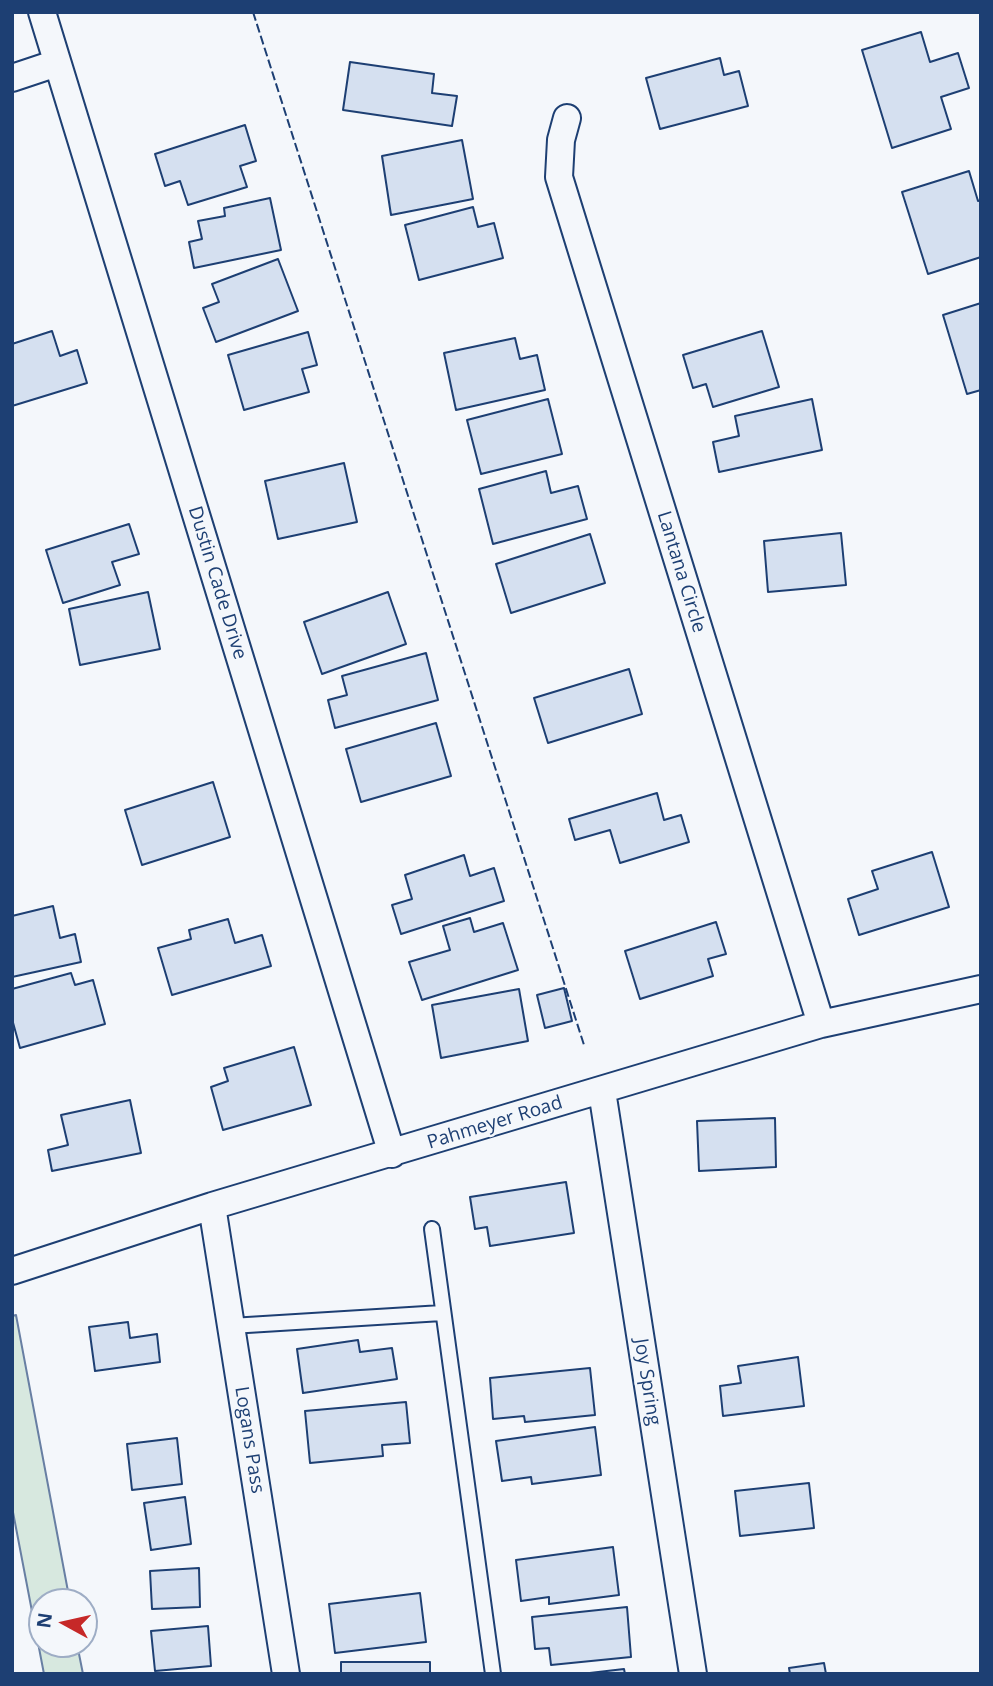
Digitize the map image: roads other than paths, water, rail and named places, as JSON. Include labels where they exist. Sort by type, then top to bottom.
[{"type":"street","name":"Dustin Cade Drive","points":[[42,12],[392,1154]]},
{"type":"street","points":[[12,78],[57,64]]},
{"type":"street","name":"Lantana Circle","points":[[567,118],[561,140],[559,177],[821,1024]]},
{"type":"street","name":"Pahmeyer Road","points":[[12,1271],[212,1206],[821,1024],[981,989]]},
{"type":"street","name":"Joy Spring","points":[[602,1091],[693,1674]]},
{"type":"street","name":"Logans Pass","points":[[212,1206],[286,1674]]},
{"type":"lane","points":[[432,1229],[493,1674]]},
{"type":"lane","points":[[231,1326],[442,1313]]}]
